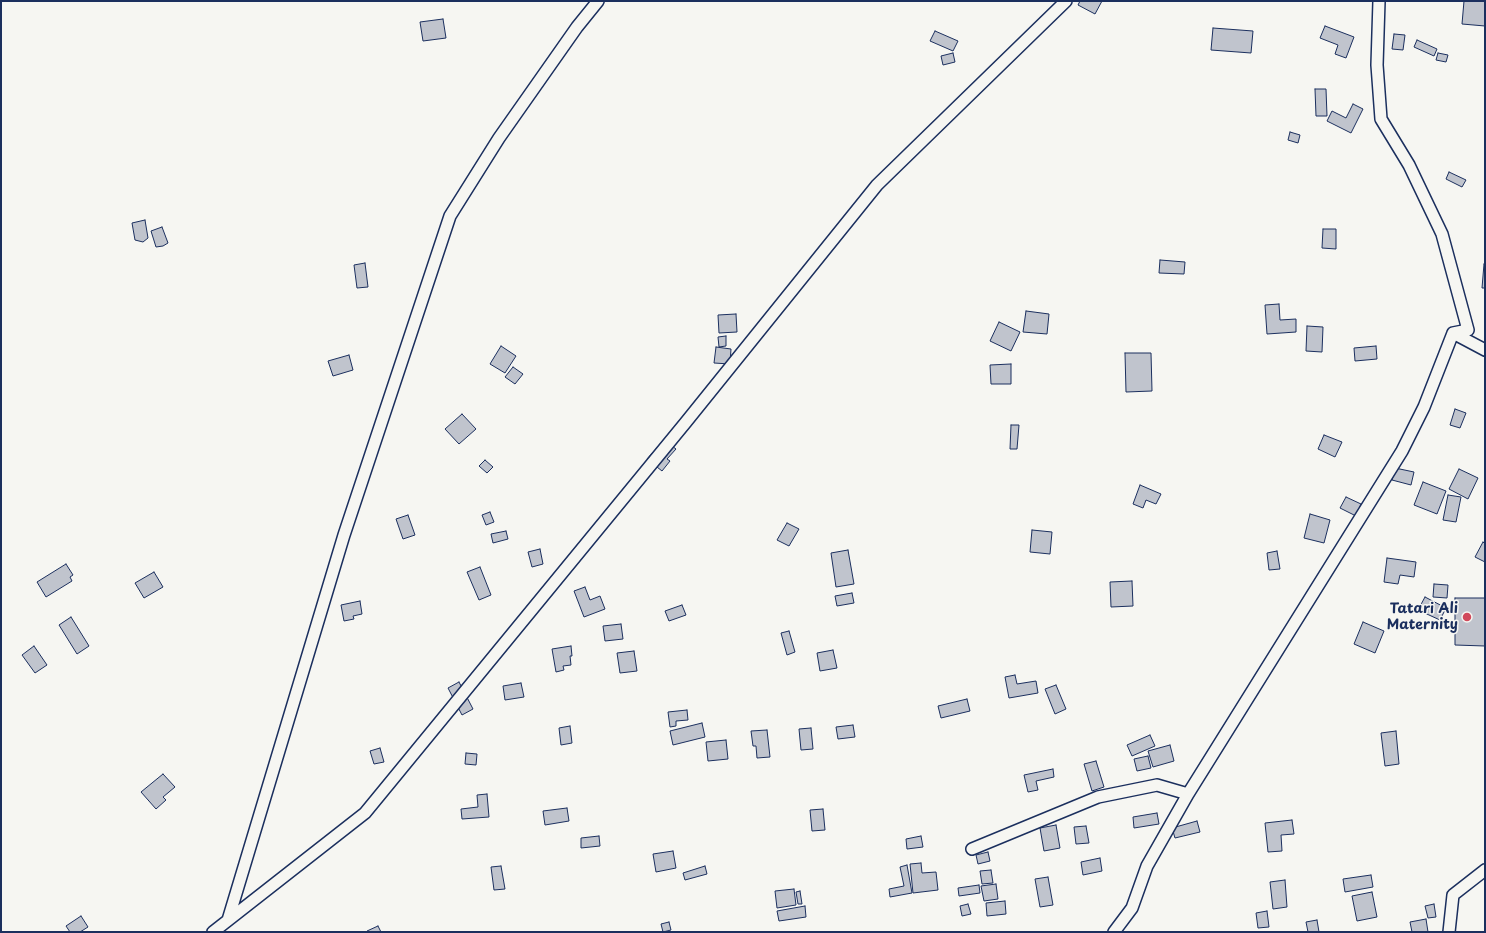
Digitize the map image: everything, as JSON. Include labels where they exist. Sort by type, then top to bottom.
[{"type":"street","points":[[228,920],[344,535],[450,216],[499,138],[573,33],[598,1]]},
{"type":"street","points":[[213,932],[365,813],[681,428],[877,185],[1066,1]]},
{"type":"street","points":[[1378,1],[1377,65],[1381,119],[1409,165],[1442,234],[1468,330],[1453,333]]},
{"type":"street","points":[[1453,333],[1485,350]]},
{"type":"street","points":[[1114,932],[1132,908],[1147,866],[1188,794],[1402,451],[1424,407],[1453,333]]},
{"type":"street","points":[[972,849],[1098,797],[1157,785],[1188,794]]},
{"type":"street","points":[[1449,932],[1453,895],[1485,870]]},
{"type":"building","points":[[1080,1],[1102,1],[1095,14],[1078,5]]},
{"type":"building","points":[[1464,1],[1485,1],[1485,26],[1462,24]]},
{"type":"building","points":[[443,19],[446,38],[423,41],[420,22]]},
{"type":"building","points":[[1325,26],[1354,37],[1346,58],[1335,54],[1338,45],[1320,38]]},
{"type":"building","points":[[1213,28],[1253,31],[1251,53],[1211,50]]},
{"type":"building","points":[[935,31],[958,41],[953,51],[930,41]]},
{"type":"building","points":[[1394,34],[1405,35],[1403,50],[1392,49]]},
{"type":"building","points":[[1417,40],[1437,49],[1434,56],[1414,47]]},
{"type":"building","points":[[953,53],[955,62],[943,65],[941,56]]},
{"type":"building","points":[[1438,53],[1448,55],[1446,62],[1436,60]]},
{"type":"building","points":[[1315,89],[1326,89],[1327,116],[1316,116]]},
{"type":"building","points":[[1353,104],[1363,109],[1351,133],[1327,121],[1332,111],[1346,118]]},
{"type":"building","points":[[1290,132],[1300,135],[1298,143],[1288,140]]},
{"type":"building","points":[[1449,172],[1466,180],[1462,187],[1446,179]]},
{"type":"building","points":[[145,220],[148,238],[143,242],[135,240],[132,223]]},
{"type":"building","points":[[162,227],[168,243],[163,246],[156,247],[151,231]]},
{"type":"building","points":[[1323,229],[1336,229],[1336,249],[1322,248]]},
{"type":"building","points":[[1160,260],[1185,262],[1184,274],[1159,273]]},
{"type":"building","points":[[365,263],[368,287],[357,288],[354,265]]},
{"type":"building","points":[[1484,264],[1485,288],[1482,288]]},
{"type":"building","points":[[1279,304],[1280,320],[1296,319],[1296,332],[1267,334],[1265,305]]},
{"type":"building","points":[[1026,311],[1049,314],[1047,334],[1023,332]]},
{"type":"building","points":[[736,314],[737,332],[719,333],[718,315]]},
{"type":"building","points":[[999,322],[1020,332],[1011,351],[990,341]]},
{"type":"building","points":[[1307,326],[1323,327],[1322,352],[1306,351]]},
{"type":"building","points":[[726,336],[726,346],[719,347],[718,337]]},
{"type":"building","points":[[501,346],[516,356],[505,373],[490,364]]},
{"type":"building","points":[[1376,346],[1377,359],[1355,361],[1354,348]]},
{"type":"building","points":[[716,347],[731,349],[730,364],[714,363]]},
{"type":"building","points":[[1125,353],[1151,353],[1152,391],[1126,392]]},
{"type":"building","points":[[349,355],[353,370],[333,376],[328,361]]},
{"type":"building","points":[[1011,364],[1011,384],[991,384],[990,365]]},
{"type":"building","points":[[513,367],[523,374],[515,384],[505,377]]},
{"type":"building","points":[[1455,409],[1466,413],[1460,428],[1450,425]]},
{"type":"building","points":[[462,414],[476,429],[459,444],[445,429]]},
{"type":"building","points":[[1011,425],[1019,425],[1017,449],[1010,449]]},
{"type":"building","points":[[1324,435],[1342,442],[1335,457],[1318,449]]},
{"type":"building","points":[[664,440],[676,449],[667,459],[670,461],[662,471],[647,459]]},
{"type":"building","points":[[485,460],[493,467],[487,473],[479,466]]},
{"type":"building","points":[[1395,468],[1414,472],[1411,485],[1392,480]]},
{"type":"building","points":[[1459,469],[1478,478],[1468,499],[1449,489]]},
{"type":"building","points":[[1423,482],[1446,491],[1437,514],[1414,505]]},
{"type":"building","points":[[1140,485],[1161,494],[1156,504],[1146,500],[1143,508],[1133,504]]},
{"type":"building","points":[[1448,495],[1461,497],[1456,522],[1443,520]]},
{"type":"building","points":[[1346,497],[1361,504],[1356,516],[1340,508]]},
{"type":"building","points":[[490,512],[494,522],[486,525],[482,515]]},
{"type":"building","points":[[1310,514],[1330,520],[1324,543],[1304,538]]},
{"type":"building","points":[[408,515],[415,535],[403,539],[396,519]]},
{"type":"building","points":[[787,523],[799,529],[789,546],[777,540]]},
{"type":"building","points":[[1032,530],[1052,532],[1050,554],[1030,552]]},
{"type":"building","points":[[506,531],[508,539],[493,543],[491,534]]},
{"type":"building","points":[[1483,542],[1485,544],[1485,562],[1475,557]]},
{"type":"building","points":[[540,549],[543,564],[532,567],[528,552]]},
{"type":"building","points":[[848,550],[854,584],[836,587],[831,553]]},
{"type":"building","points":[[1277,551],[1280,569],[1269,570],[1267,553]]},
{"type":"building","points":[[1387,558],[1416,562],[1414,577],[1400,575],[1398,584],[1384,582]]},
{"type":"building","points":[[66,564],[73,575],[70,577],[72,581],[46,597],[37,582]]},
{"type":"building","points":[[480,567],[491,595],[479,600],[467,572]]},
{"type":"building","points":[[154,572],[163,587],[144,598],[135,583]]},
{"type":"building","points":[[1132,581],[1133,606],[1111,607],[1110,582]]},
{"type":"building","points":[[1434,584],[1448,585],[1447,598],[1433,597]]},
{"type":"building","points":[[585,587],[590,600],[600,596],[605,609],[584,617],[574,591]]},
{"type":"building","points":[[852,593],[854,603],[837,606],[835,596]]},
{"type":"building","points":[[1425,597],[1446,608],[1440,620],[1418,610]]},
{"type":"building","points":[[1455,598],[1485,598],[1485,646],[1455,645]]},
{"type":"building","points":[[360,601],[362,614],[353,616],[354,619],[344,621],[341,605]]},
{"type":"building","points":[[682,605],[686,615],[669,621],[665,611]]},
{"type":"building","points":[[71,617],[89,646],[77,654],[59,625]]},
{"type":"building","points":[[1363,622],[1384,631],[1375,653],[1354,644]]},
{"type":"building","points":[[621,624],[623,639],[605,641],[603,626]]},
{"type":"building","points":[[789,631],[795,652],[787,655],[781,633]]},
{"type":"building","points":[[34,646],[47,665],[35,673],[22,655]]},
{"type":"building","points":[[571,646],[571,665],[563,666],[564,670],[556,672],[552,649]]},
{"type":"building","points":[[833,650],[837,668],[820,671],[817,653]]},
{"type":"building","points":[[634,651],[637,671],[620,673],[617,653]]},
{"type":"building","points":[[1015,675],[1017,684],[1036,681],[1038,693],[1009,698],[1005,677]]},
{"type":"building","points":[[459,682],[473,709],[462,715],[448,688]]},
{"type":"building","points":[[521,683],[524,697],[505,700],[503,686]]},
{"type":"building","points":[[1056,685],[1066,709],[1055,714],[1045,689]]},
{"type":"building","points":[[967,699],[970,711],[941,718],[938,706]]},
{"type":"building","points":[[687,710],[688,720],[676,721],[676,726],[670,727],[668,712]]},
{"type":"building","points":[[702,723],[705,737],[673,745],[670,731]]},
{"type":"building","points":[[853,725],[855,737],[838,739],[836,727]]},
{"type":"building","points":[[570,726],[572,743],[561,745],[559,728]]},
{"type":"building","points":[[811,728],[813,749],[801,750],[799,729]]},
{"type":"building","points":[[767,730],[770,757],[757,758],[756,746],[753,746],[751,731]]},
{"type":"building","points":[[1396,731],[1399,764],[1385,766],[1381,733]]},
{"type":"building","points":[[1150,735],[1155,746],[1132,756],[1127,745]]},
{"type":"building","points":[[726,740],[728,759],[708,761],[706,742]]},
{"type":"building","points":[[1170,745],[1174,761],[1153,767],[1148,751]]},
{"type":"building","points":[[380,748],[384,762],[374,764],[370,751]]},
{"type":"building","points":[[466,753],[477,754],[476,765],[465,764]]},
{"type":"building","points":[[1148,756],[1151,768],[1137,771],[1134,759]]},
{"type":"building","points":[[1096,761],[1104,787],[1092,791],[1084,764]]},
{"type":"building","points":[[1053,769],[1054,777],[1036,781],[1038,790],[1028,792],[1024,775]]},
{"type":"building","points":[[163,774],[175,787],[163,797],[166,800],[156,809],[141,792]]},
{"type":"building","points":[[487,794],[489,817],[462,819],[461,809],[478,807],[477,795]]},
{"type":"building","points":[[567,808],[569,821],[545,825],[543,811]]},
{"type":"building","points":[[823,809],[825,830],[812,831],[810,810]]},
{"type":"building","points":[[1157,813],[1159,824],[1134,828],[1133,817]]},
{"type":"building","points":[[1292,820],[1294,834],[1281,835],[1282,851],[1268,852],[1265,823]]},
{"type":"building","points":[[1197,821],[1200,832],[1175,838],[1172,828]]},
{"type":"building","points":[[1056,825],[1060,848],[1044,851],[1040,828]]},
{"type":"building","points":[[1086,826],[1089,843],[1076,844],[1074,827]]},
{"type":"building","points":[[599,836],[600,846],[581,848],[581,838]]},
{"type":"building","points":[[921,836],[923,847],[907,849],[906,839]]},
{"type":"building","points":[[673,851],[676,868],[656,872],[653,854]]},
{"type":"building","points":[[988,852],[990,861],[978,864],[976,855]]},
{"type":"building","points":[[1100,858],[1102,871],[1083,875],[1081,862]]},
{"type":"building","points":[[921,863],[922,873],[936,872],[938,890],[913,893],[910,864]]},
{"type":"building","points":[[907,865],[912,893],[890,897],[889,889],[904,886],[900,867]]},
{"type":"building","points":[[501,866],[505,889],[494,890],[491,867]]},
{"type":"building","points":[[705,866],[707,874],[685,880],[683,873]]},
{"type":"building","points":[[991,870],[993,883],[982,884],[980,871]]},
{"type":"building","points":[[1371,875],[1373,887],[1345,892],[1343,879]]},
{"type":"building","points":[[1048,877],[1053,905],[1040,907],[1035,879]]},
{"type":"building","points":[[1285,880],[1287,907],[1273,909],[1270,882]]},
{"type":"building","points":[[996,884],[998,899],[984,901],[981,886]]},
{"type":"building","points":[[979,885],[980,893],[959,896],[958,888]]},
{"type":"building","points":[[794,889],[796,905],[777,908],[775,891]]},
{"type":"building","points":[[800,891],[802,904],[798,904],[796,892]]},
{"type":"building","points":[[1372,892],[1377,917],[1357,921],[1352,896]]},
{"type":"building","points":[[1005,901],[1006,914],[987,916],[986,903]]},
{"type":"building","points":[[968,904],[971,914],[962,916],[960,906]]},
{"type":"building","points":[[1434,904],[1436,917],[1428,918],[1425,906]]},
{"type":"building","points":[[805,906],[806,917],[779,921],[777,911]]},
{"type":"building","points":[[1267,911],[1269,927],[1258,928],[1256,913]]},
{"type":"building","points":[[81,916],[88,927],[80,932],[70,932],[66,926]]},
{"type":"building","points":[[1426,919],[1428,932],[1412,932],[1410,922]]},
{"type":"building","points":[[1317,920],[1319,932],[1308,932],[1306,922]]},
{"type":"building","points":[[669,922],[671,930],[663,932],[661,924]]},
{"type":"building","points":[[378,926],[381,932],[367,932],[367,931]]},
{"type":"place","name":"Tatari Ali Maternity","points":[[1467,617]]}]
